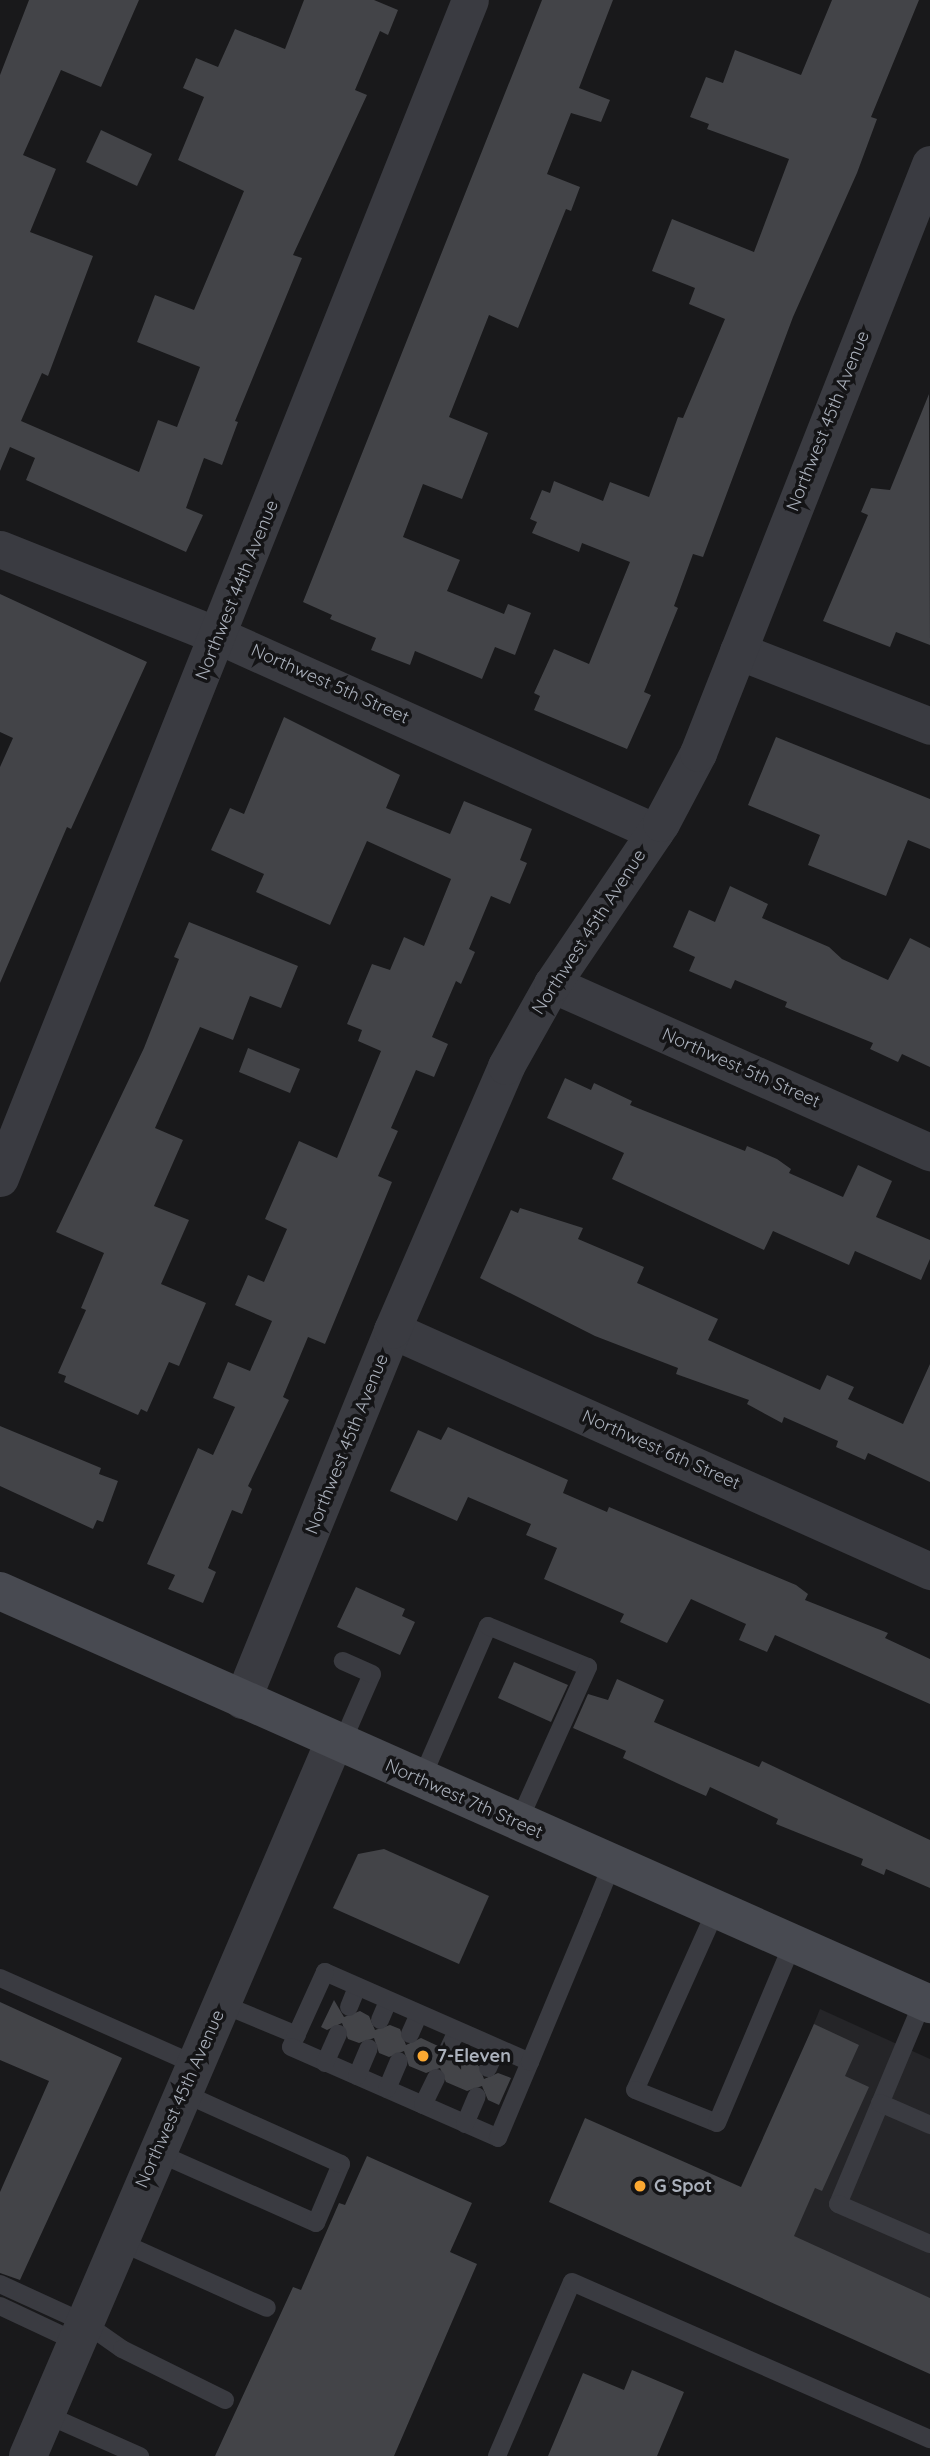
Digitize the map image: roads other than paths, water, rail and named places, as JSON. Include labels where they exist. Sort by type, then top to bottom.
[{"type":"main road","name":"Northwest 7th Street","points":[[0,1591],[338,1744],[927,2002]]},
{"type":"street","name":"Northwest 44th Avenue","points":[[0,1178],[219,635],[470,0]]},
{"type":"street","name":"Northwest 45th Avenue","points":[[242,1700],[392,1330],[506,1066],[552,984],[655,832],[698,753],[923,200],[930,164]]},
{"type":"street","name":"Northwest 5th Street","points":[[0,550],[219,635],[655,832]]},
{"type":"street","points":[[738,651],[930,726]]},
{"type":"street","name":"Northwest 5th Street","points":[[552,984],[930,1152]]},
{"type":"street","name":"Northwest 6th Street","points":[[392,1330],[930,1571]]},
{"type":"street","name":"Northwest 45th Avenue","points":[[28,2456],[156,2152],[338,1744]]},
{"type":"lane","points":[[421,1780],[488,1626],[588,1667],[518,1823]]},
{"type":"lane","points":[[338,1744],[372,1674],[343,1661]]},
{"type":"lane","points":[[530,2062],[325,1972],[291,2047],[498,2138],[530,2062],[612,1864]]},
{"type":"lane","points":[[716,1910],[635,2090],[717,2123],[793,1943]]},
{"type":"lane","points":[[0,1978],[341,2164],[316,2223],[156,2152]]},
{"type":"lane","points":[[349,2007],[357,1987]]},
{"type":"lane","points":[[380,2020],[388,2001]]},
{"type":"lane","points":[[927,2002],[880,2103],[838,2204],[930,2244]]},
{"type":"lane","points":[[222,2004],[297,2035]]},
{"type":"lane","points":[[411,2034],[419,2014]]},
{"type":"lane","points":[[448,2050],[457,2031]]},
{"type":"lane","points":[[325,2063],[338,2034]]},
{"type":"lane","points":[[357,2076],[369,2048]]},
{"type":"lane","points":[[488,2068],[497,2048]]},
{"type":"lane","points":[[387,2089],[399,2061]]},
{"type":"lane","points":[[423,2105],[436,2078]]},
{"type":"lane","points":[[465,2124],[477,2095]]},
{"type":"lane","points":[[880,2103],[930,2125]]},
{"type":"lane","points":[[118,2241],[267,2308]]},
{"type":"lane","points":[[497,2456],[572,2282],[930,2438]]},
{"type":"lane","points":[[0,2284],[81,2332]]},
{"type":"lane","points":[[0,2306],[81,2332],[225,2400]]},
{"type":"lane","points":[[45,2414],[140,2456]]},
{"type":"place","name":"7-Eleven","points":[[423,2056]]},
{"type":"place","name":"G Spot","points":[[640,2186]]}]
